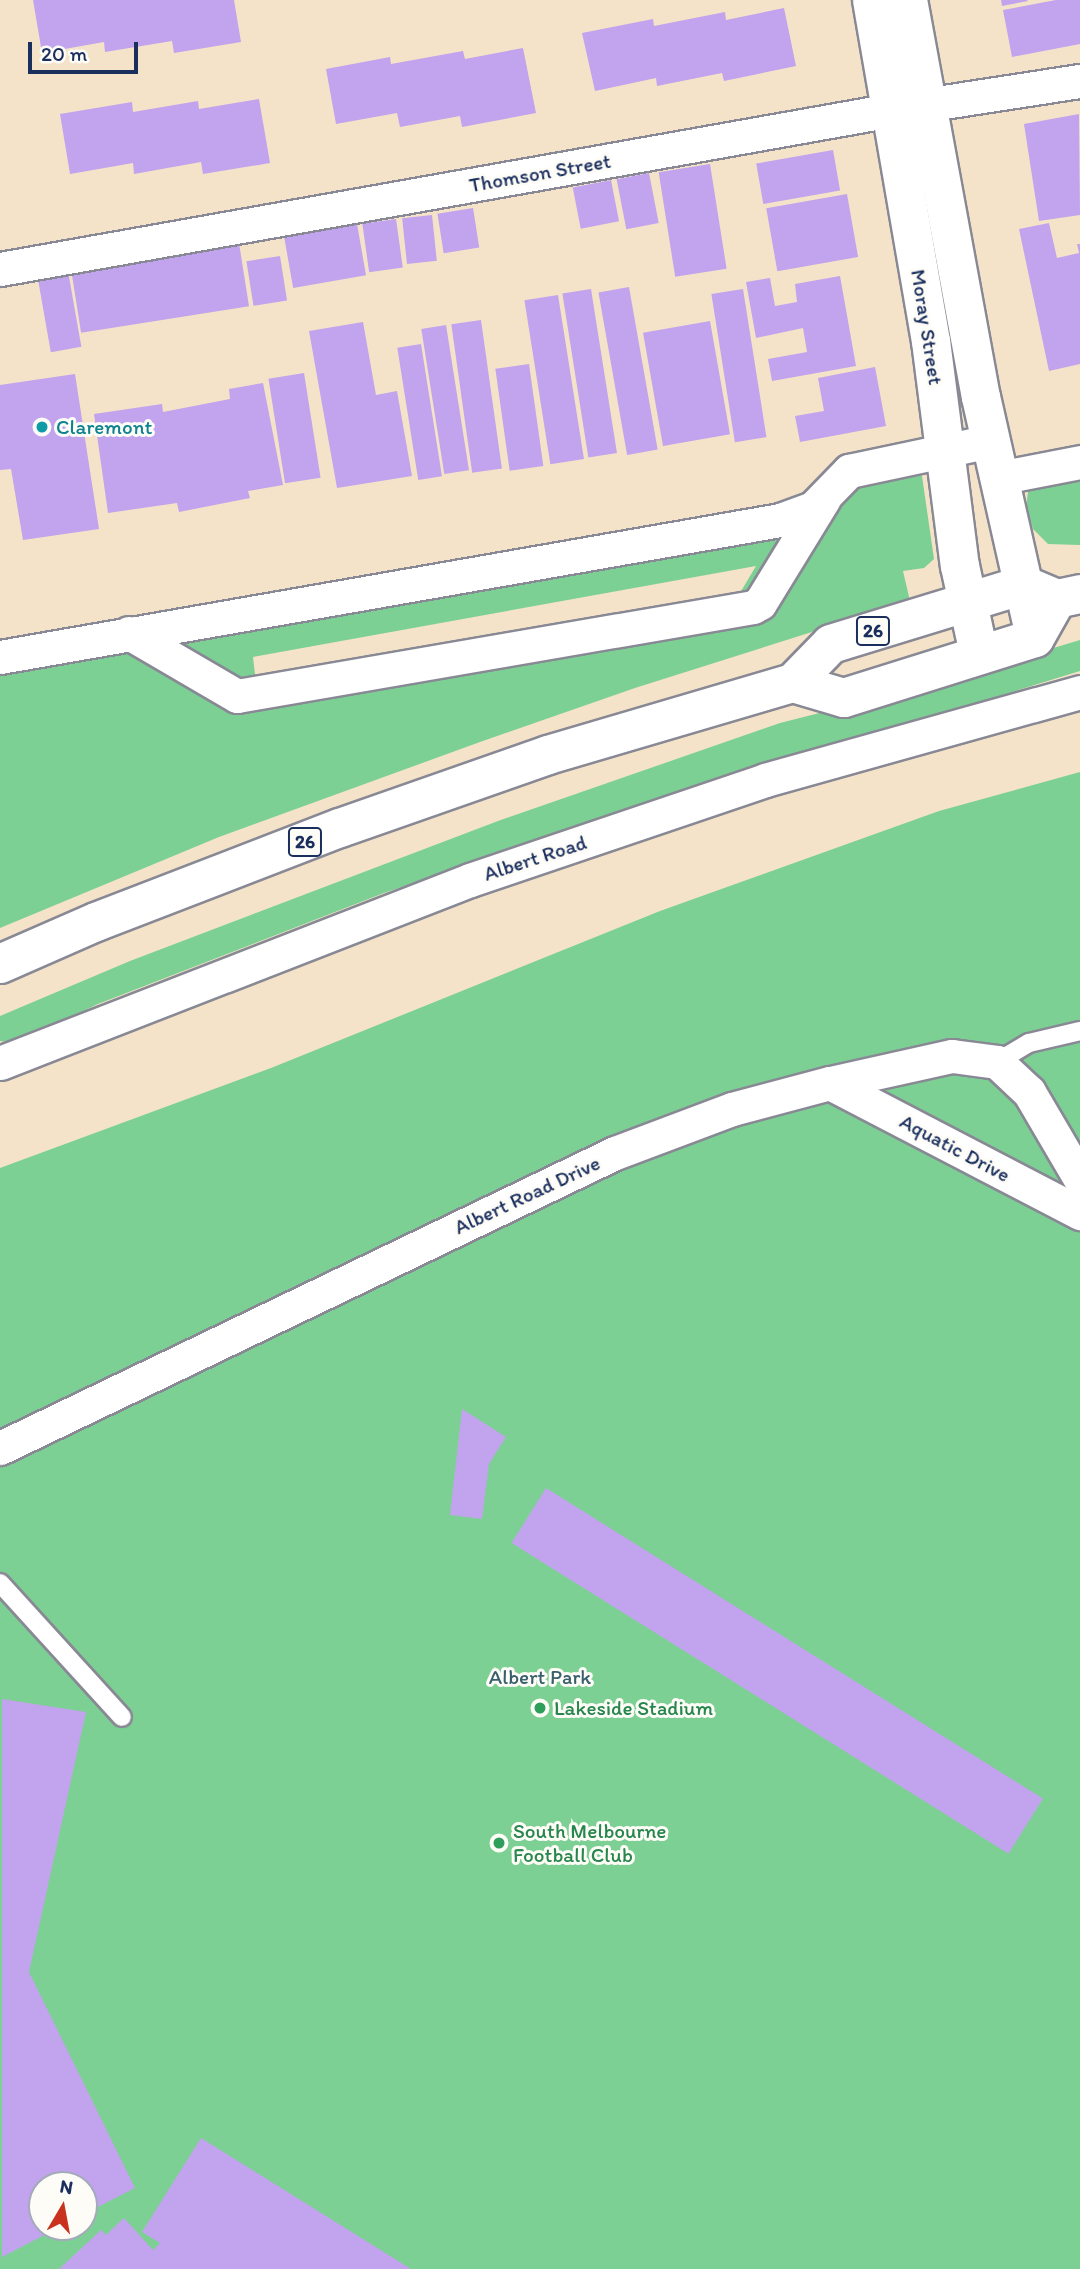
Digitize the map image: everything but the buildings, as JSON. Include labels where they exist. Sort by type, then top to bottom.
[{"type":"main road","name":"Moray Street","points":[[872,0],[909,108],[998,478],[1054,592]]},
{"type":"main road","name":"Moray Street","points":[[908,0],[909,108],[931,341],[967,602],[979,654]]},
{"type":"main road","name":"26","points":[[0,964],[96,922],[340,828],[548,755],[793,682],[831,644],[967,602],[1054,592]]},
{"type":"main road","points":[[793,682],[844,698],[1035,638],[1054,592]]},
{"type":"street","name":"Thomson Street","points":[[0,269],[909,108],[1080,81]]},
{"type":"street","points":[[129,633],[237,696],[753,607],[760,603],[824,498],[849,471],[990,441]]},
{"type":"street","points":[[998,478],[1080,462]]},
{"type":"street","points":[[0,657],[780,520],[801,514],[824,498]]},
{"type":"street","name":"Albert Road","points":[[1,1064],[470,880],[765,780],[1080,691]]},
{"type":"street","name":"Albert Road Drive","points":[[0,1448],[615,1153],[732,1109],[830,1083],[952,1056],[997,1062]]},
{"type":"street","points":[[997,1062],[1028,1092],[1080,1179]]},
{"type":"street","name":"Aquatic Drive","points":[[830,1083],[1080,1213]]},
{"type":"lane","points":[[997,1062],[1029,1043],[1080,1031]]},
{"type":"lane","points":[[0,1583],[122,1717]]},
{"type":"green space","points":[[911,472],[922,476],[934,559],[924,568],[903,571],[910,601],[635,688],[480,742],[219,837],[0,928],[0,673],[130,651],[231,706],[762,616],[852,483]]},
{"type":"green space","points":[[1080,477],[1080,545],[1048,544],[1033,529],[1026,507],[1028,492],[1035,485]]},
{"type":"green space","points":[[788,533],[755,595],[737,598],[756,566],[253,657],[256,683],[252,687],[161,642]]},
{"type":"green space","points":[[1080,640],[1080,671],[602,819],[384,893],[98,1004],[15,1044],[0,1041],[0,1016],[130,961],[498,821],[780,723],[930,685]]},
{"type":"green space","name":"Lakeside Stadium","points":[[1080,772],[1080,2269],[0,2269],[0,1168],[271,1068],[660,911],[939,811]]},
{"type":"place","name":"Claremont","points":[[42,427]]},
{"type":"place","name":"Lakeside Stadium","points":[[540,1708]]},
{"type":"place","name":"South Melbourne Football Club","points":[[499,1843]]},
{"type":"park label","name":"Albert Park","points":[[540,1677]]}]
